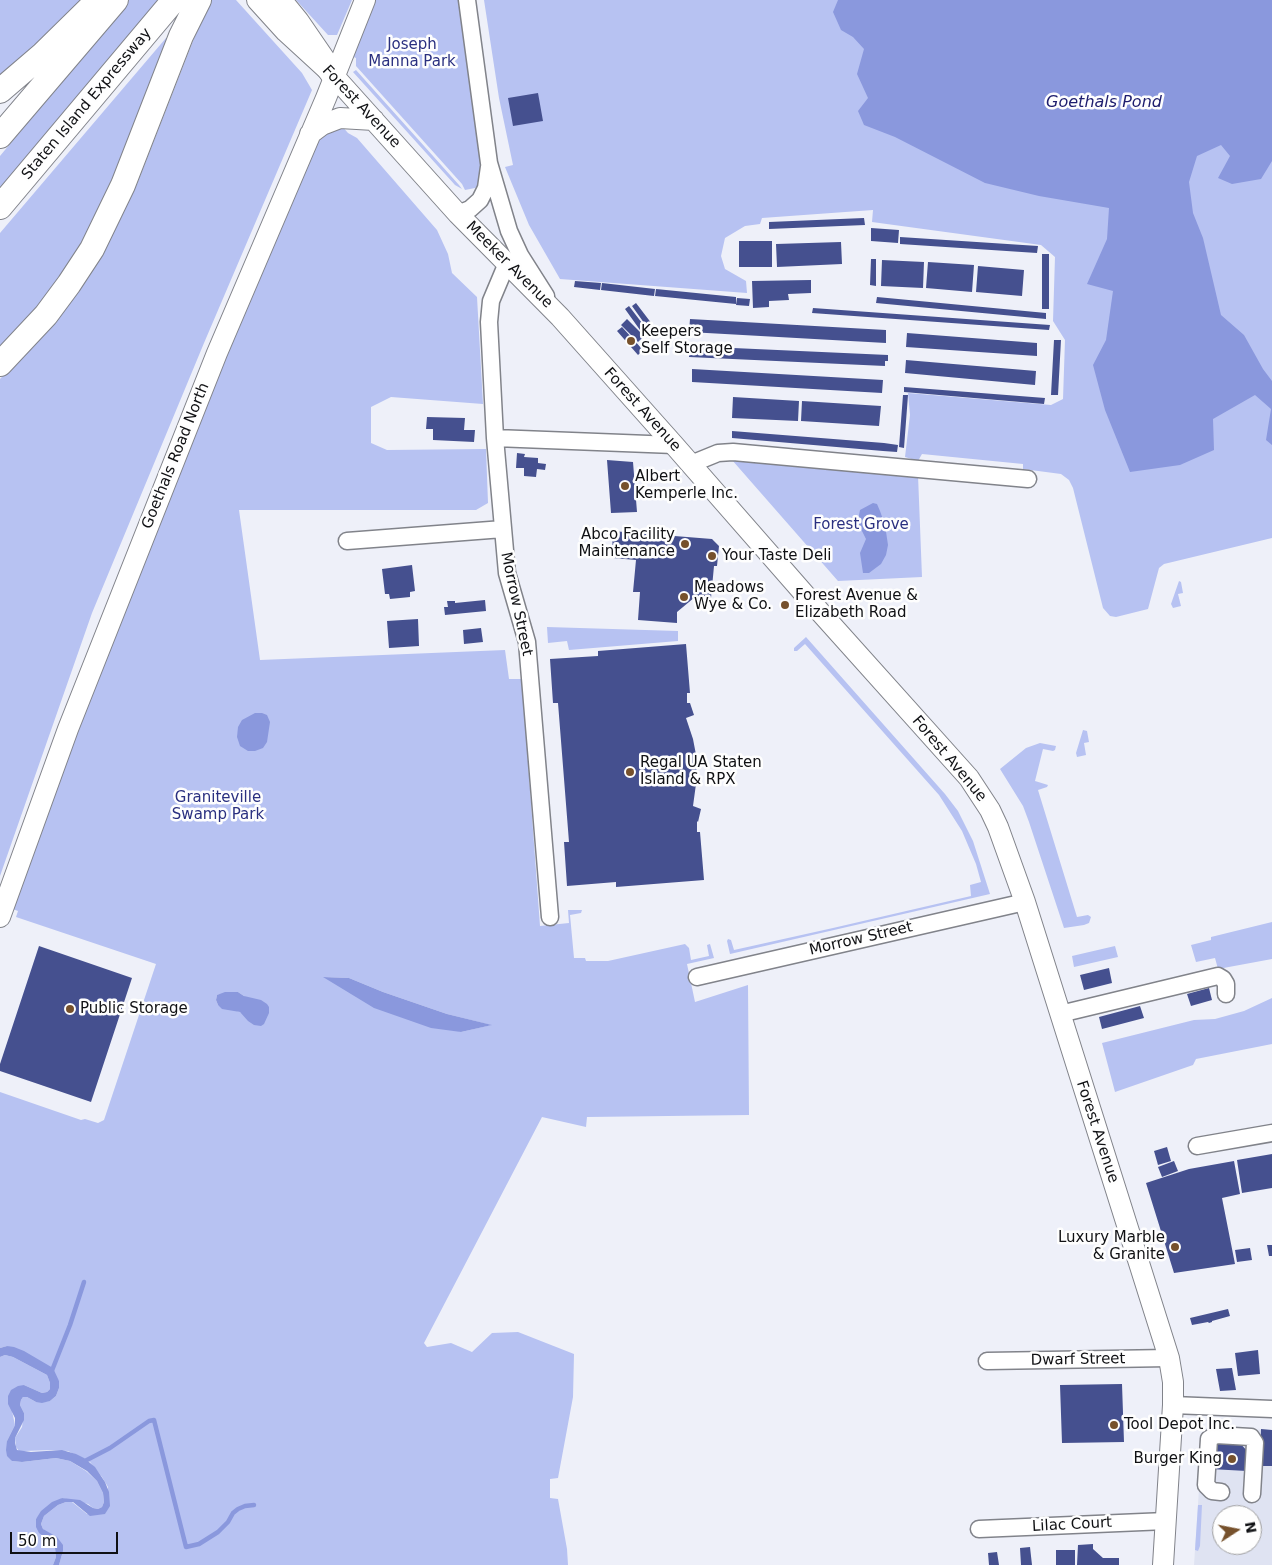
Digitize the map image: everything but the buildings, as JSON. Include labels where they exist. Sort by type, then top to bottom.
[{"type":"highway","points":[[0,92],[43,54],[98,0]]},
{"type":"highway","points":[[0,136],[116,0]]},
{"type":"highway","name":"Staten Island Expressway","points":[[0,207],[174,0]]},
{"type":"highway","points":[[0,364],[46,315],[92,249],[123,185],[181,36],[199,0]]},
{"type":"highway","points":[[278,0],[297,22],[334,76]]},
{"type":"main road","name":"Forest Avenue","points":[[257,0],[286,32],[334,76],[458,214]]},
{"type":"main road","name":"Goethals Road North","points":[[0,917],[68,730],[206,380],[310,134],[364,0]]},
{"type":"main road","points":[[310,134],[340,118],[374,120]]},
{"type":"main road","name":"Meeker Avenue","points":[[458,214],[560,317]]},
{"type":"main road","name":"Forest Avenue","points":[[560,317],[969,778],[981,794],[998,826],[1025,902],[1169,1358],[1173,1382],[1173,1405],[1163,1565]]},
{"type":"street","name":"Forest Avenue","points":[[467,0],[490,163],[509,231],[520,255],[560,317]]},
{"type":"street","name":"Forest Avenue","points":[[458,214],[470,209],[480,200],[486,188],[490,163]]},
{"type":"street","name":"Morrow Street","points":[[506,263],[492,300],[489,322],[495,438],[507,573],[527,642],[550,918]]},
{"type":"street","points":[[495,438],[674,445]]},
{"type":"street","points":[[691,464],[718,453],[733,452],[1028,478]]},
{"type":"street","points":[[346,541],[503,529]]},
{"type":"street","name":"Morrow Street","points":[[697,977],[1025,902]]},
{"type":"street","points":[[1060,1014],[1218,976],[1226,984],[1226,994]]},
{"type":"street","points":[[1196,1146],[1272,1133]]},
{"type":"street","name":"Dwarf Street","points":[[987,1362],[1169,1358]]},
{"type":"street","points":[[1173,1405],[1272,1409]]},
{"type":"street","points":[[1221,1492],[1212,1492],[1206,1486],[1209,1439],[1216,1435],[1251,1437],[1255,1443],[1252,1494]]},
{"type":"street","name":"Lilac Court","points":[[979,1529],[1166,1521]]},
{"type":"shaded area","points":[[1203,1428],[1272,1430],[1272,1565],[1194,1565]]},
{"type":"green space","points":[[0,0],[87,0],[55,35],[0,75]]},
{"type":"green space","points":[[129,0],[161,0],[0,190],[0,156]]},
{"type":"green space","points":[[209,0],[236,0],[302,73],[312,90],[92,613],[0,876],[0,379],[61,314],[93,268],[137,184]]},
{"type":"green space","points":[[296,0],[352,0],[337,35],[328,35]]},
{"type":"green space","name":"Joseph Manna Park","points":[[376,0],[458,0],[483,172],[480,184],[475,188],[465,190],[462,184],[356,66],[356,58],[351,56]]},
{"type":"green space","points":[[484,0],[1272,0],[1272,538],[1164,564],[1159,568],[1148,609],[1116,617],[1110,616],[1103,608],[1073,488],[1069,480],[1061,474],[1023,469],[1023,464],[922,454],[918,461],[905,457],[910,415],[908,393],[1051,405],[1063,399],[1065,340],[1053,321],[1055,257],[1041,245],[872,222],[873,210],[762,218],[760,224],[745,226],[725,238],[721,256],[725,269],[746,281],[747,293],[560,279],[529,225],[505,167],[513,165],[499,98]]},
{"type":"green space","points":[[166,38],[173,41],[80,257],[0,354],[0,233]]},
{"type":"green space","points":[[356,70],[462,189],[455,185],[353,72]]},
{"type":"green space","name":"Graniteville Swamp Park","points":[[341,125],[348,133],[357,138],[437,230],[448,254],[452,273],[477,297],[483,404],[391,397],[371,407],[371,443],[387,450],[486,449],[488,503],[476,510],[239,510],[260,660],[505,650],[509,679],[522,679],[540,926],[569,923],[568,910],[582,910],[581,913],[570,915],[574,958],[585,958],[586,961],[608,961],[685,944],[689,948],[691,960],[709,956],[707,945],[710,944],[714,958],[687,964],[695,1002],[748,985],[749,1115],[587,1117],[586,1127],[542,1117],[424,1343],[427,1347],[451,1343],[472,1352],[492,1333],[518,1332],[574,1354],[573,1397],[558,1478],[550,1479],[550,1498],[558,1499],[568,1565],[59,1565],[63,1551],[43,1529],[41,1524],[44,1516],[58,1505],[66,1502],[72,1502],[87,1514],[105,1514],[108,1487],[90,1462],[68,1451],[19,1451],[16,1447],[15,1438],[22,1427],[24,1413],[20,1405],[21,1400],[23,1397],[27,1397],[36,1402],[50,1401],[56,1396],[59,1381],[7,1346],[0,1348],[0,1092],[81,1120],[85,1119],[98,1123],[104,1120],[156,964],[16,917],[18,911],[10,908],[89,696],[314,140]],"holes":[[[324,977],[349,978],[447,1014],[491,1025],[461,1032]],[[238,992],[244,996],[264,1021],[264,1024],[240,1012],[218,1005],[217,995]]]},
{"type":"green space","name":"Forest Grove","points":[[732,460],[918,475],[922,577],[838,581]]},
{"type":"green space","points":[[1179,581],[1181,582],[1183,593],[1178,594],[1181,606],[1173,608],[1171,604]]},
{"type":"green space","points":[[547,627],[678,631],[678,641],[569,650],[567,641],[548,643]]},
{"type":"green space","points":[[806,637],[958,811],[973,841],[990,894],[730,954],[728,939],[731,940],[734,950],[833,928],[971,896],[970,885],[981,882],[976,864],[962,831],[939,795],[805,644],[797,651],[794,651],[794,648]]},
{"type":"green space","points":[[1083,730],[1087,731],[1089,742],[1084,743],[1086,755],[1077,757],[1076,753]]},
{"type":"green space","points":[[1040,743],[1056,746],[1053,751],[1043,749],[1035,781],[1048,785],[1038,790],[1077,917],[1088,915],[1091,917],[1089,923],[1084,925],[1064,928],[1023,806],[1000,769],[1026,748]]},
{"type":"green space","points":[[1272,922],[1272,959],[1218,969],[1215,958],[1196,962],[1191,945],[1211,940],[1211,937]]},
{"type":"green space","points":[[1115,946],[1118,957],[1074,967],[1072,956]]},
{"type":"green space","points":[[1272,998],[1272,1044],[1196,1059],[1193,1065],[1115,1092],[1102,1043],[1194,1020],[1215,1019],[1244,1011]]},
{"type":"green space","points":[[5,1355],[13,1357],[47,1375],[50,1383],[50,1389],[42,1393],[24,1385],[12,1411],[15,1425],[7,1441],[12,1461],[22,1462],[56,1458],[70,1461],[97,1481],[103,1493],[104,1502],[102,1507],[98,1509],[88,1504],[62,1498],[36,1519],[46,1540],[53,1543],[55,1548],[56,1557],[53,1565],[0,1565],[0,1357]]},
{"type":"green space","points":[[1198,1505],[1202,1505],[1200,1546],[1198,1551],[1195,1550]]},
{"type":"water","name":"Goethals Pond","points":[[838,0],[1272,0],[1272,161],[1261,179],[1232,184],[1218,178],[1230,156],[1221,145],[1197,156],[1189,182],[1193,213],[1203,238],[1221,315],[1244,335],[1272,381],[1272,445],[1266,440],[1271,409],[1255,395],[1213,419],[1214,450],[1180,465],[1130,472],[1105,410],[1093,365],[1106,340],[1113,291],[1087,284],[1107,239],[1109,208],[1039,196],[985,183],[895,137],[864,125],[858,111],[868,98],[857,74],[864,49],[853,37],[841,30],[833,12]]},
{"type":"water","points":[[873,503],[877,504],[885,525],[888,545],[886,555],[881,564],[869,573],[863,573],[860,553],[866,539],[859,525],[859,515],[860,510]]},
{"type":"water","points":[[255,713],[267,715],[270,722],[267,742],[263,748],[248,751],[240,746],[237,737],[238,727],[242,720]]},
{"type":"water","points":[[323,977],[349,978],[447,1014],[492,1025],[461,1032],[431,1028],[374,1008]]},
{"type":"water","points":[[225,992],[238,992],[267,1004],[269,1013],[264,1024],[261,1026],[254,1025],[240,1012],[222,1009],[216,1000],[217,995]]},
{"type":"water","points":[[7,1346],[24,1351],[53,1368],[59,1381],[56,1396],[50,1401],[36,1402],[27,1397],[23,1397],[21,1400],[20,1405],[24,1413],[24,1420],[15,1438],[17,1450],[31,1452],[62,1450],[76,1454],[95,1467],[109,1492],[110,1506],[105,1514],[90,1516],[73,1502],[66,1502],[58,1505],[44,1516],[41,1524],[43,1529],[57,1537],[63,1545],[59,1565],[53,1565],[56,1557],[55,1548],[53,1543],[39,1533],[36,1527],[36,1519],[41,1511],[52,1502],[62,1498],[80,1500],[98,1509],[102,1507],[104,1502],[103,1493],[97,1481],[87,1471],[70,1461],[56,1458],[22,1462],[12,1461],[7,1456],[7,1441],[15,1425],[15,1418],[8,1404],[8,1396],[11,1390],[24,1385],[42,1393],[50,1389],[50,1383],[47,1375],[13,1357],[5,1355],[0,1357],[0,1348]]},
{"type":"waterway","points":[[51,1373],[84,1282]]},
{"type":"waterway","points":[[83,1462],[110,1448],[149,1421],[154,1420],[186,1547],[199,1544],[218,1532],[238,1509],[254,1505]]},
{"type":"place","name":"Keepers Self Storage","points":[[631,341]]},
{"type":"place","name":"Albert Kemperle Inc.","points":[[625,486]]},
{"type":"place","name":"Abco Facility Maintenance","points":[[685,544]]},
{"type":"place","name":"Your Taste Deli","points":[[712,556]]},
{"type":"place","name":"Meadows Wye & Co.","points":[[684,597]]},
{"type":"place","name":"Forest Avenue & Elizabeth Road","points":[[785,605]]},
{"type":"place","name":"Regal UA Staten Island & RPX","points":[[630,772]]},
{"type":"place","name":"Public Storage","points":[[70,1009]]},
{"type":"place","name":"Luxury Marble & Granite","points":[[1175,1247]]},
{"type":"place","name":"Tool Depot Inc.","points":[[1114,1425]]},
{"type":"place","name":"Burger King","points":[[1232,1459]]}]
